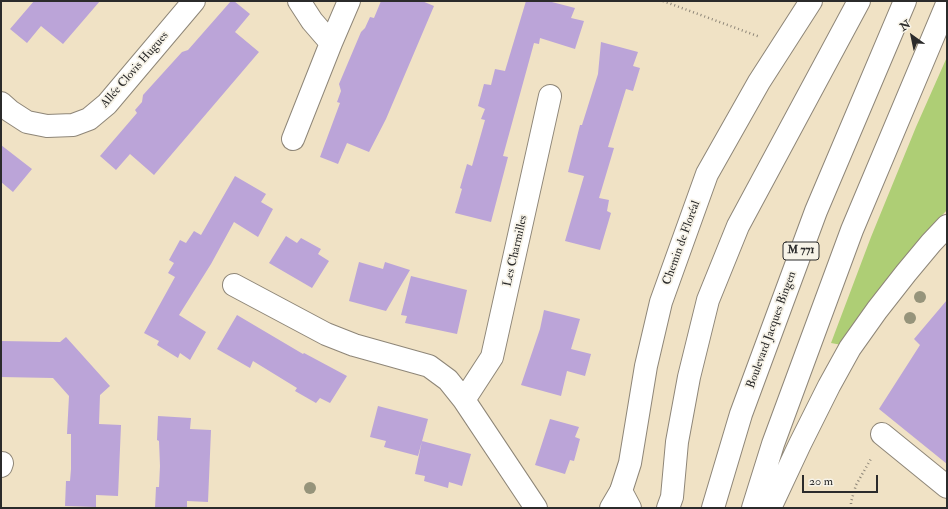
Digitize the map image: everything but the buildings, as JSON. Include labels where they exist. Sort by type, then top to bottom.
[{"type":"main road","name":"Allée Clovis Hugues","points":[[1,103],[27,122],[47,126],[73,125],[89,119],[107,104],[194,1]]},
{"type":"main road","points":[[299,1],[312,21],[331,43]]},
{"type":"main road","points":[[293,139],[349,1]]},
{"type":"main road","name":"Chemin de Floréal","points":[[621,502],[630,463],[646,366],[661,302],[707,174],[759,82],[812,1]]},
{"type":"main road","points":[[668,508],[672,497],[678,442],[689,377],[708,300],[738,226],[859,1]]},
{"type":"main road","name":"Boulevard Jacques Bingen","points":[[713,508],[742,414],[816,211],[905,1]]},
{"type":"main road","points":[[753,508],[773,444],[852,230],[947,4]]},
{"type":"main road","name":"Les Charmilles","points":[[464,400],[492,357],[550,96]]},
{"type":"main road","points":[[770,508],[806,431],[850,348],[876,310],[931,243],[947,226]]},
{"type":"main road","points":[[234,285],[326,334],[354,345],[429,366],[448,380],[464,400],[536,508]]},
{"type":"main road","points":[[886,437],[947,487]]},
{"type":"path","points":[[663,1],[783,46]]},
{"type":"path","points":[[851,508],[851,502],[856,485],[886,437]]},
{"type":"green space","points":[[947,57],[947,210],[918,241],[868,305],[842,345],[831,343],[871,237],[916,127]]}]
